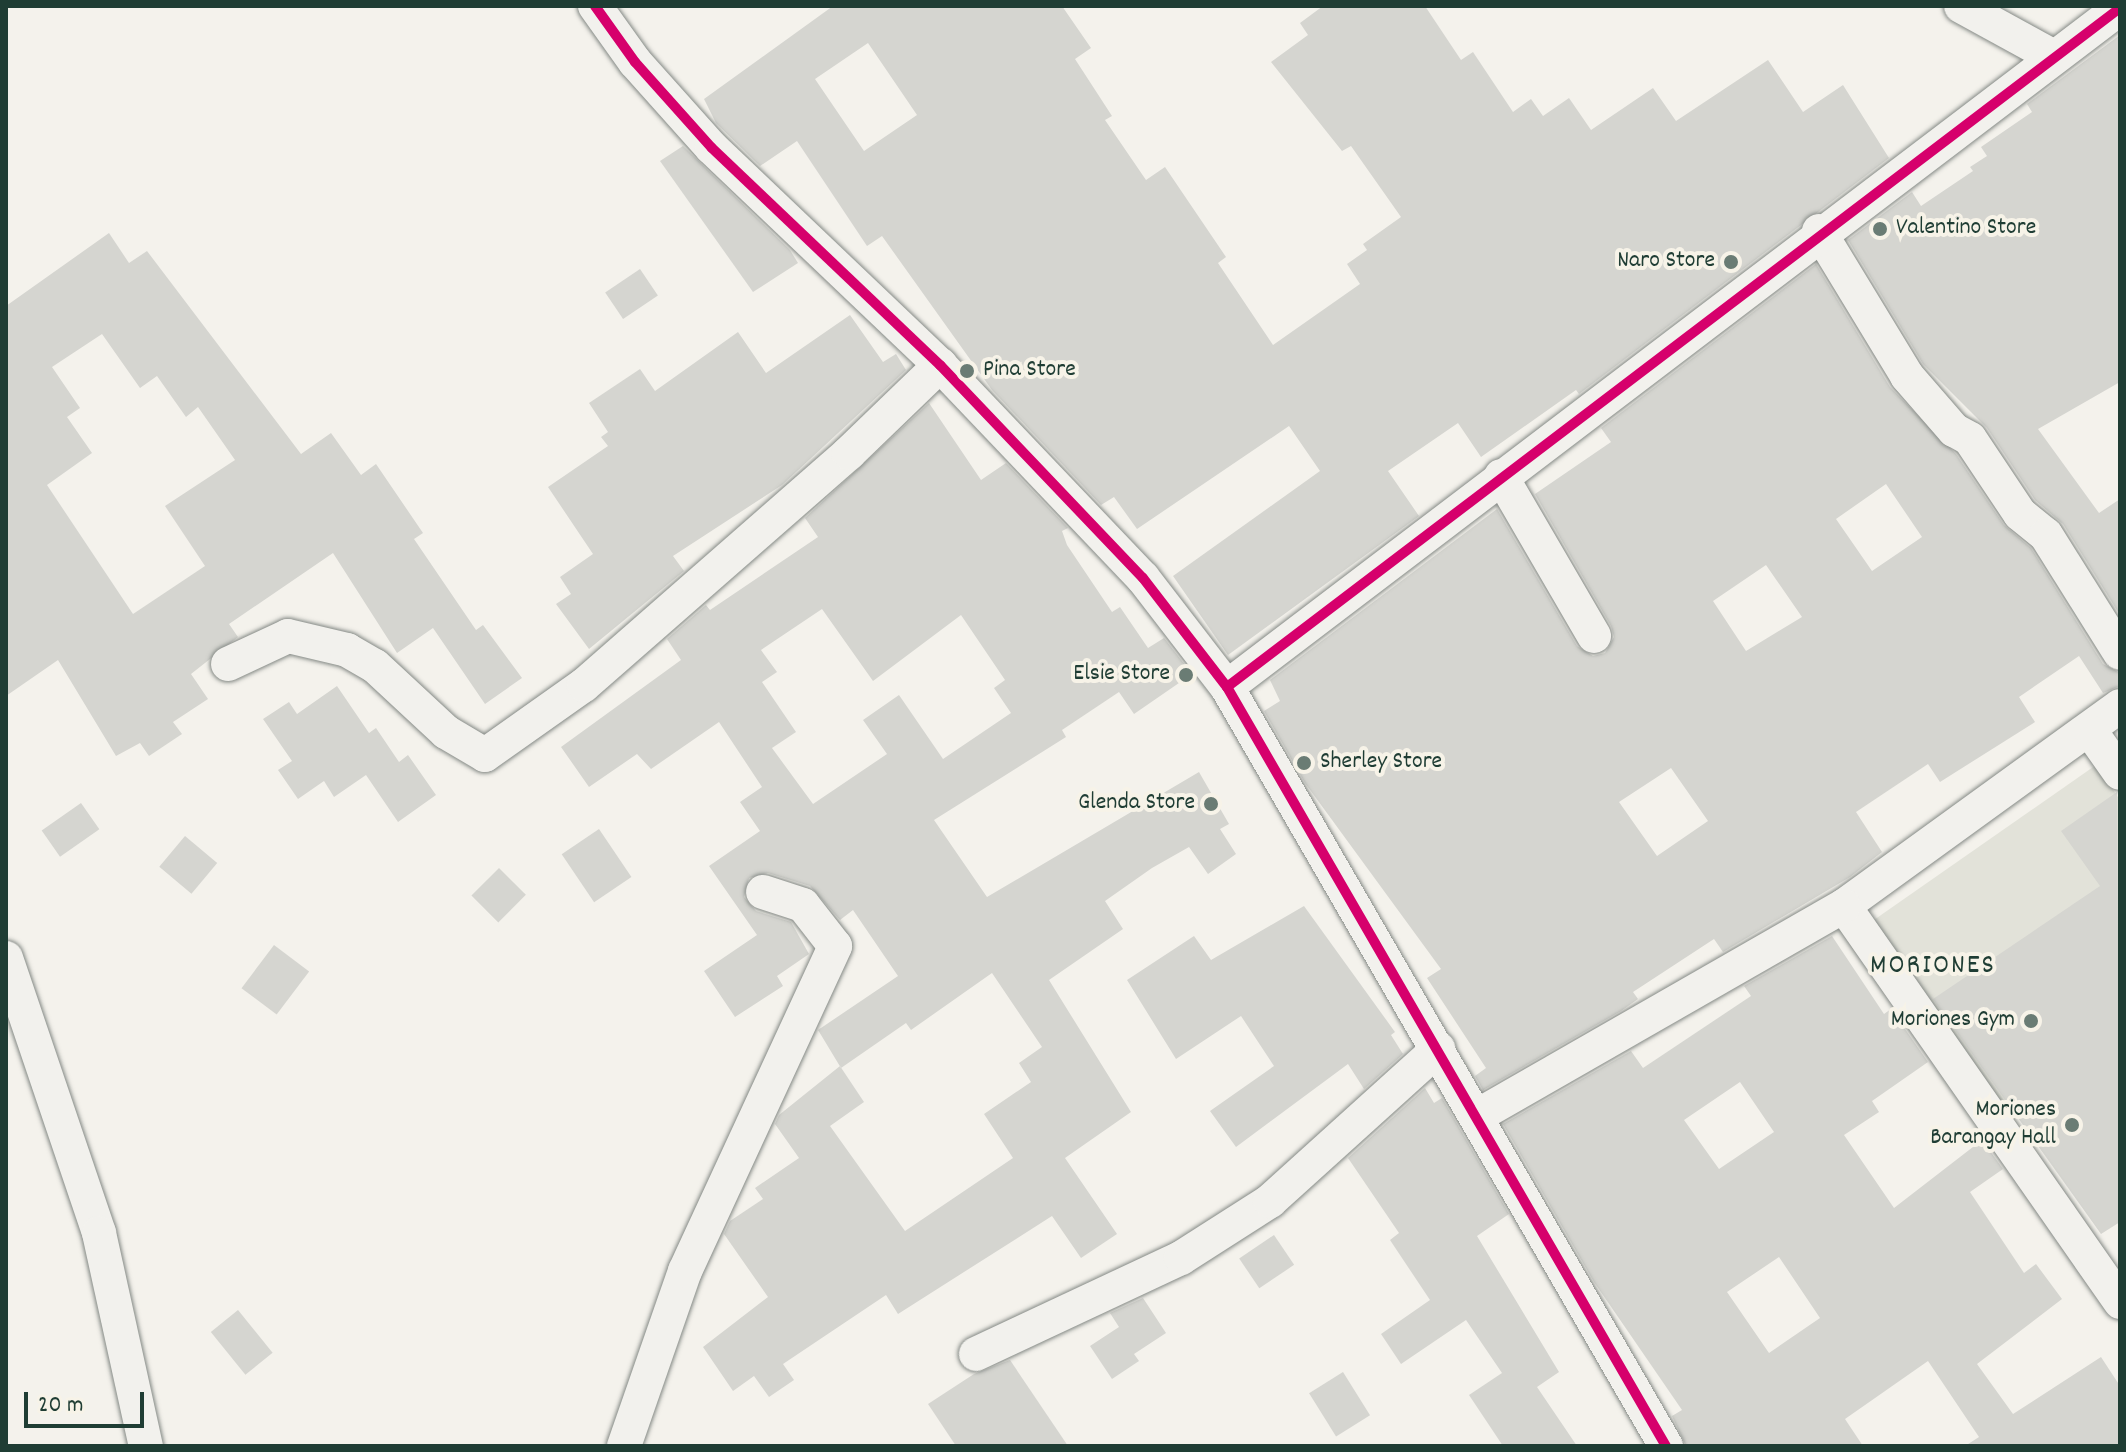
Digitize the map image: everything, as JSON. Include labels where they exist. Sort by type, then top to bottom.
[{"type":"street","points":[[595,6],[635,62],[712,148],[940,365],[1143,578],[1227,687],[1666,1446]]},
{"type":"street","points":[[1961,6],[2054,57]]},
{"type":"street","points":[[1227,687],[1819,231],[2120,8]]},
{"type":"street","points":[[1819,231],[1907,376],[1954,430],[1970,439],[2020,514],[2046,535],[2120,653]]},
{"type":"street","points":[[228,664],[288,636],[347,650],[375,666],[446,732],[485,755],[584,685],[849,453],[940,365]]},
{"type":"street","points":[[1501,476],[1594,636]]},
{"type":"street","points":[[1477,1116],[1844,906],[2091,732],[2120,706]]},
{"type":"street","points":[[2091,732],[2120,773]]},
{"type":"street","points":[[624,1446],[685,1271],[835,946],[803,905],[763,892]]},
{"type":"street","points":[[1844,906],[2120,1302]]},
{"type":"street","points":[[6,958],[99,1233],[146,1446]]},
{"type":"street","points":[[976,1354],[1181,1258],[1270,1201],[1438,1049]]},
{"type":"shaded area","points":[[2096,765],[2120,800],[2120,1044],[2008,1123],[1871,922]]},
{"type":"building","points":[[833,6],[1062,6],[1091,48],[1075,59],[1112,116],[1105,120],[1146,180],[1165,167],[1226,257],[1218,263],[1273,345],[1360,284],[1347,264],[1367,250],[1363,244],[1401,217],[1351,146],[1342,151],[1271,62],[1308,35],[1300,23],[1323,6],[1425,6],[1461,60],[1473,52],[1513,112],[1531,99],[1543,116],[1569,98],[1591,130],[1653,88],[1676,121],[1768,60],[1803,112],[1843,85],[1889,158],[1579,394],[1576,390],[1481,457],[1458,423],[1388,471],[1419,516],[1228,655],[1173,576],[1320,471],[1289,426],[1137,529],[1114,497],[1101,505],[992,390],[882,236],[867,246],[797,141],[760,166],[716,123],[704,99]],"holes":[[[868,43],[917,115],[864,151],[815,79]]]},
{"type":"building","points":[[2120,35],[2120,382],[2038,429],[2099,513],[2120,499],[2120,615],[2063,524],[2035,500],[1987,428],[1923,364],[1848,240],[1912,192],[1921,206],[1973,171],[1970,167],[1987,156],[1981,147],[2032,112],[2027,104]]},
{"type":"building","points":[[683,146],[790,250],[798,263],[753,292],[660,161]]},
{"type":"building","points":[[109,233],[129,263],[147,251],[301,454],[331,433],[361,475],[376,464],[423,533],[414,539],[476,630],[483,625],[522,678],[485,704],[433,628],[397,653],[333,553],[229,624],[238,637],[191,674],[208,699],[173,722],[182,734],[149,756],[140,743],[116,756],[58,660],[6,696],[6,306]],"holes":[[[102,334],[140,388],[157,376],[186,417],[198,407],[235,460],[165,506],[205,566],[133,614],[47,485],[92,453],[67,417],[80,408],[52,367]]]},
{"type":"building","points":[[1816,264],[1890,387],[1956,454],[2004,525],[2031,548],[2103,664],[2120,673],[2120,686],[2103,693],[2079,656],[2019,697],[2035,722],[1940,782],[1928,764],[1856,812],[1882,852],[1850,877],[1723,952],[1714,939],[1633,992],[1638,999],[1621,1011],[1483,1090],[1475,1076],[1486,1068],[1427,978],[1441,969],[1305,783],[1264,711],[1280,701],[1270,680],[1497,509],[1577,646],[1593,656],[1605,653],[1614,637],[1611,626],[1535,494],[1611,442],[1601,428]],"holes":[[[1886,484],[1922,537],[1872,571],[1836,519]],[[1766,565],[1802,617],[1746,651],[1713,601]],[[1671,768],[1708,821],[1657,856],[1619,802]]]},
{"type":"building","points":[[640,269],[658,296],[623,319],[605,292]]},
{"type":"building","points":[[850,315],[883,362],[896,354],[906,370],[782,485],[673,556],[684,571],[589,649],[556,604],[571,594],[560,577],[593,554],[548,487],[608,446],[601,437],[608,432],[589,403],[640,369],[655,391],[738,332],[766,373]]},
{"type":"building","points":[[929,403],[981,480],[1006,463],[1068,528],[1062,531],[1067,545],[1112,612],[1120,607],[1148,648],[1164,638],[1192,674],[1134,714],[1119,692],[1062,730],[1066,737],[934,820],[987,897],[1199,772],[1229,824],[1220,829],[1236,854],[1208,874],[1189,847],[1152,868],[1105,901],[1123,929],[1049,980],[1131,1112],[1065,1158],[1117,1234],[1081,1258],[1052,1216],[898,1314],[886,1295],[783,1364],[794,1380],[769,1397],[754,1376],[733,1391],[703,1347],[768,1297],[724,1234],[730,1221],[763,1199],[755,1188],[799,1158],[775,1124],[779,1115],[840,1066],[818,1030],[898,976],[853,910],[840,920],[810,886],[768,873],[749,878],[744,897],[756,911],[791,922],[809,954],[777,976],[783,986],[735,1017],[704,971],[757,935],[709,866],[760,831],[740,802],[762,787],[719,722],[651,769],[637,754],[589,787],[561,747],[681,660],[667,639],[706,605],[710,610],[818,537],[805,518]],"holes":[[[822,609],[873,681],[961,615],[1005,680],[994,688],[1011,713],[943,759],[899,695],[863,720],[887,754],[813,804],[772,748],[796,732],[762,682],[777,672],[761,650]],[[992,973],[1042,1047],[1019,1063],[1031,1082],[984,1114],[1013,1158],[905,1231],[830,1126],[864,1102],[841,1068],[906,1023],[911,1030]]]},
{"type":"building","points":[[337,686],[369,733],[376,728],[399,762],[408,755],[436,795],[398,822],[366,775],[334,797],[324,781],[298,799],[278,770],[292,761],[263,719],[289,702],[297,714]]},
{"type":"building","name":"Moriones Gym","points":[[2117,792],[2120,1222],[2101,1234],[1933,999],[2100,886],[2061,831]]},
{"type":"building","points":[[81,803],[99,829],[60,857],[42,831]]},
{"type":"building","points":[[599,829],[631,877],[594,902],[562,854]]},
{"type":"building","points":[[185,836],[217,863],[191,894],[159,867]]},
{"type":"building","points":[[499,868],[526,895],[498,922],[471,896]]},
{"type":"building","points":[[1304,906],[1395,1032],[1391,1035],[1403,1054],[1364,1089],[1348,1064],[1236,1147],[1210,1111],[1274,1066],[1241,1016],[1176,1059],[1127,980],[1194,936],[1211,960]]},
{"type":"building","points":[[1832,936],[1884,1014],[1891,1009],[1928,1062],[1872,1101],[1879,1112],[1844,1135],[1894,1208],[1982,1140],[2003,1169],[1970,1192],[2024,1273],[2036,1264],[2062,1299],[1977,1364],[2013,1414],[2101,1357],[2120,1386],[2120,1446],[1965,1446],[1979,1437],[1928,1361],[1845,1419],[1863,1446],[1686,1446],[1672,1416],[1682,1410],[1594,1282],[1503,1124],[1631,1051],[1643,1068],[1751,996],[1744,986]],"holes":[[[1740,1082],[1774,1132],[1719,1169],[1684,1120]],[[1779,1257],[1820,1318],[1769,1353],[1727,1292]]]},
{"type":"building","points":[[274,945],[309,971],[277,1015],[242,988]]},
{"type":"building","points":[[1425,1088],[1434,1103],[1442,1098],[1509,1214],[1477,1236],[1559,1372],[1537,1387],[1577,1446],[1503,1446],[1469,1395],[1502,1373],[1466,1320],[1401,1364],[1381,1334],[1430,1300],[1390,1240],[1399,1233],[1348,1158]]},
{"type":"building","points":[[1274,1235],[1294,1265],[1259,1288],[1239,1258]]},
{"type":"building","points":[[1143,1298],[1166,1333],[1134,1354],[1139,1361],[1112,1379],[1090,1346],[1119,1327],[1110,1313]]},
{"type":"building","points":[[238,1310],[273,1353],[245,1375],[211,1332]]},
{"type":"building","points":[[1010,1360],[1068,1446],[956,1446],[928,1404],[974,1374]]},
{"type":"building","points":[[1343,1372],[1370,1415],[1336,1436],[1309,1393]]},
{"type":"cycle path","points":[[595,6],[635,62],[712,148],[940,365],[1143,578],[1227,687],[1666,1446]]},
{"type":"cycle path","points":[[1227,687],[2120,8]]},
{"type":"place","name":"Valentino Store","points":[[1880,229]]},
{"type":"place","name":"Naro Store","points":[[1731,262]]},
{"type":"place","name":"Pina Store","points":[[967,371]]},
{"type":"place","name":"Elsie Store","points":[[1186,675]]},
{"type":"place","name":"Sherley Store","points":[[1304,763]]},
{"type":"place","name":"Glenda Store","points":[[1211,804]]},
{"type":"place","name":"Moriones Gym","points":[[2031,1021]]},
{"type":"place","name":"Moriones Barangay Hall","points":[[2072,1125]]},
{"type":"district","name":"MORIONES","points":[[1933,967]]}]
